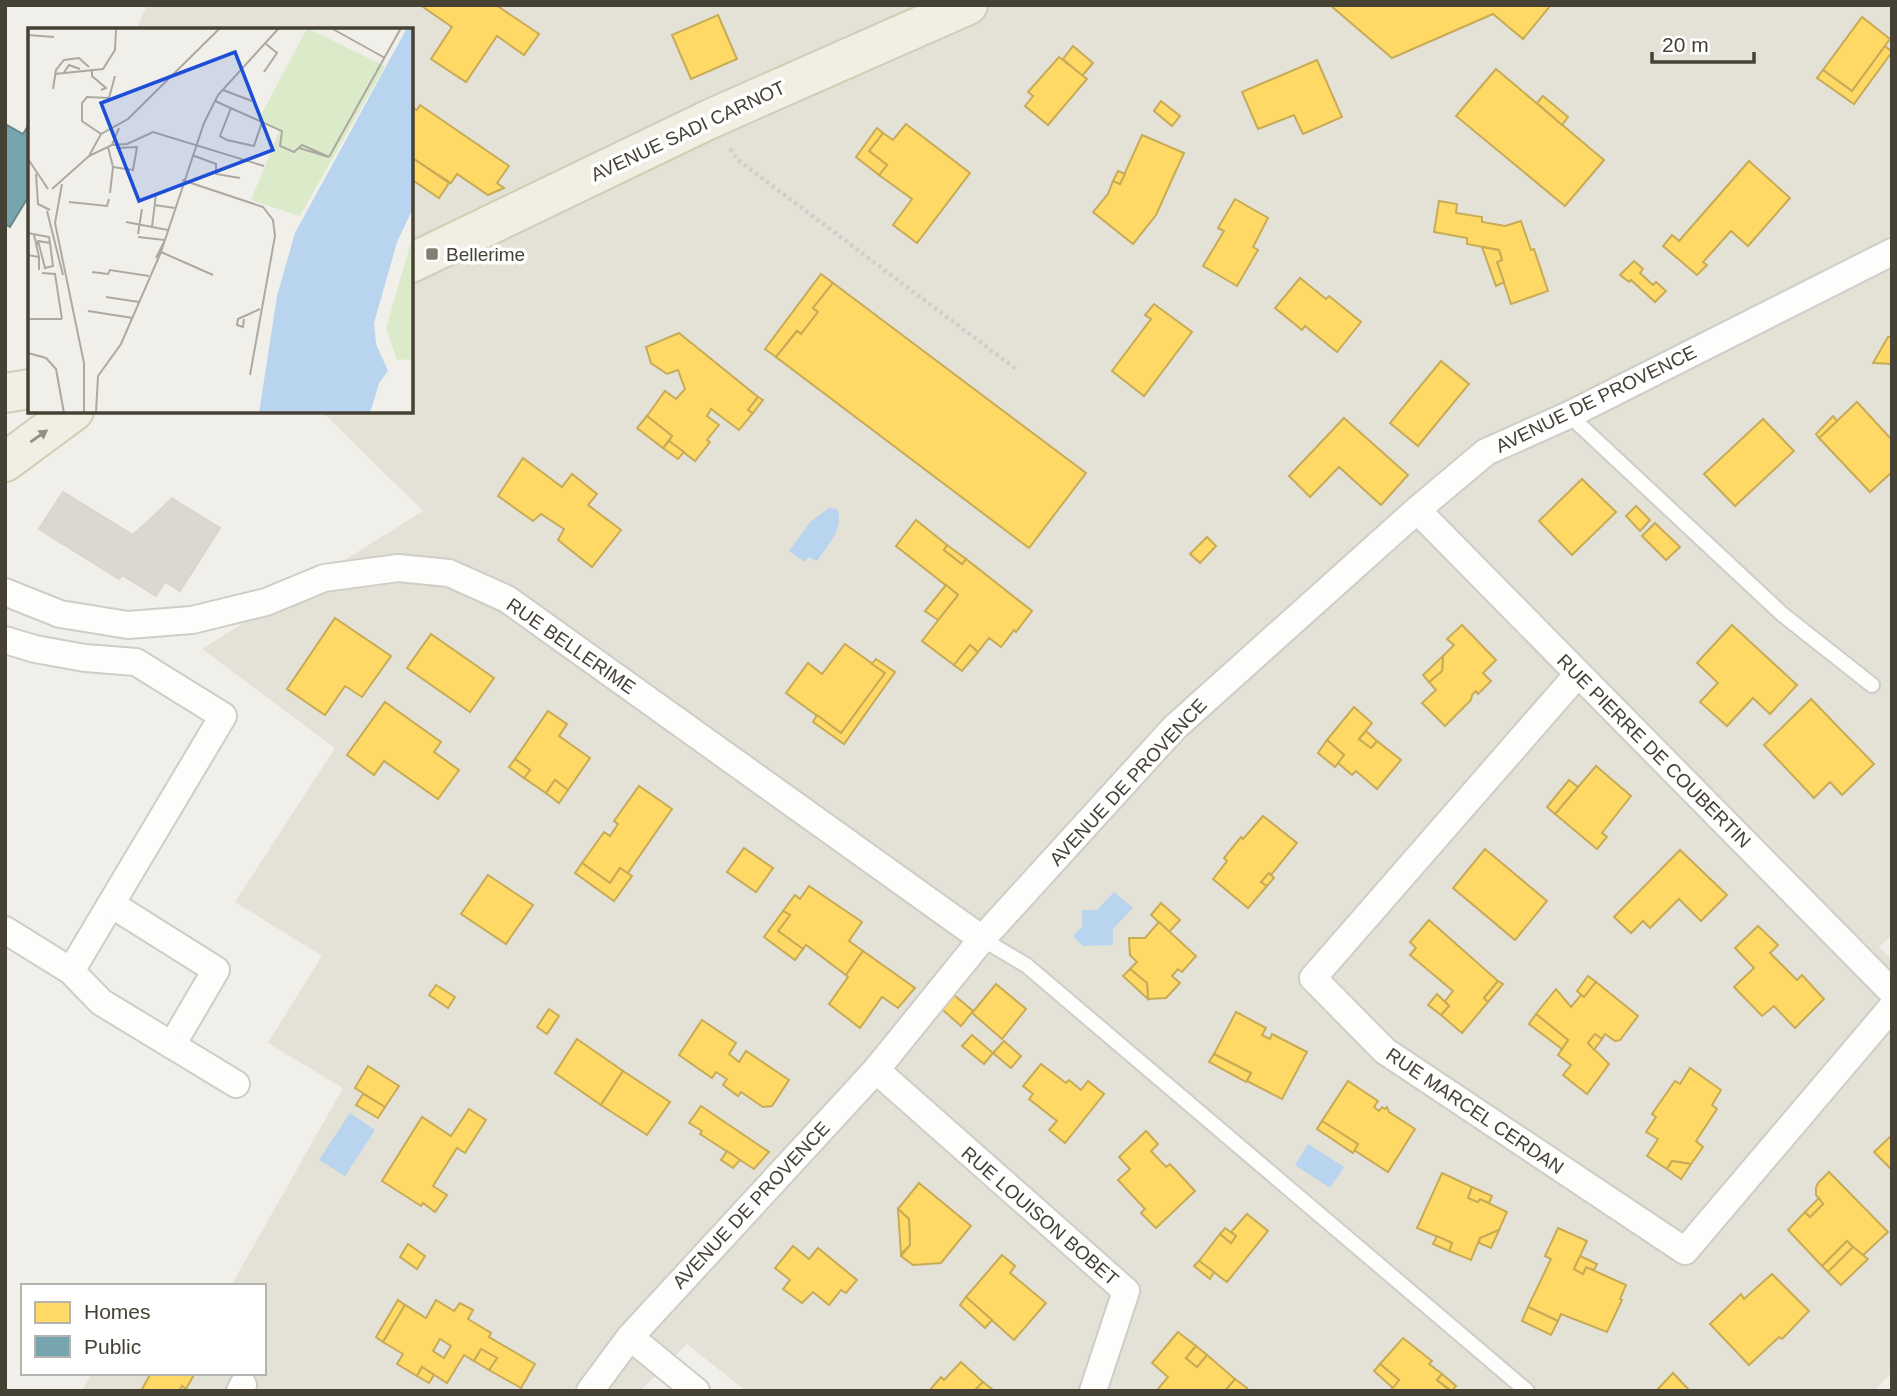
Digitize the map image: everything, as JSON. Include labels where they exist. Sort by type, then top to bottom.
[{"type":"main road","name":"AVENUE SADI CARNOT","points":[[413,262],[710,119],[968,5]]},
{"type":"main road","points":[[5,393],[28,389]]},
{"type":"main road","points":[[5,462],[71,413]]},
{"type":"street","name":"AVENUE DE PROVENCE","points":[[590,1391],[630,1337],[876,1070],[982,939],[1174,728],[1417,510],[1486,452],[1569,415],[1892,253]]},
{"type":"street","name":"RUE PIERRE DE COUBERTIN","points":[[1417,510],[1892,992]]},
{"type":"street","name":"RUE BELLERIME","points":[[9,591],[60,614],[128,625],[192,620],[266,602],[324,578],[398,568],[449,573],[507,599],[982,939]]},
{"type":"street","points":[[5,640],[85,658],[136,662],[223,716],[71,971]]},
{"type":"street","name":"RUE MARCEL CERDAN","points":[[1578,674],[1312,978],[1385,1051],[1685,1251],[1892,1007]]},
{"type":"street","points":[[111,904],[216,970],[172,1045]]},
{"type":"street","points":[[5,930],[71,971],[101,1002],[236,1084]]},
{"type":"street","name":"RUE LOUISON BOBET","points":[[876,1070],[1126,1292],[1093,1391]]},
{"type":"street","points":[[630,1337],[696,1391]]},
{"type":"lane","points":[[1569,415],[1782,614],[1872,685]]},
{"type":"lane","points":[[982,939],[1026,965],[1527,1391]]},
{"type":"path","points":[[710,119],[738,160],[1016,369]]},
{"type":"shaded area","points":[[147,5],[1892,5],[1892,935],[1879,947],[1892,960],[1892,1372],[1874,1391],[746,1391],[687,1344],[640,1391],[82,1391],[91,1375],[266,1375],[266,1284],[232,1284],[343,1088],[268,1043],[322,956],[235,902],[335,748],[202,649],[423,511],[323,413],[413,413],[413,28],[137,28]]},
{"type":"water","points":[[829,508],[837,509],[837,530],[817,561],[809,557],[805,562],[789,551],[811,521]]},
{"type":"water","points":[[1114,892],[1133,908],[1113,929],[1113,945],[1083,946],[1073,936],[1082,927],[1082,910],[1097,910]]},
{"type":"water","points":[[350,1113],[375,1130],[345,1176],[319,1160]]},
{"type":"water","points":[[1308,1144],[1344,1167],[1330,1188],[1295,1165]]},
{"type":"building: Homes","points":[[496,5],[539,34],[524,55],[497,36],[466,82],[431,59],[452,27],[423,7]]},
{"type":"building: Homes","points":[[1330,5],[1551,5],[1523,39],[1493,14],[1392,58]]},
{"type":"building: Homes","points":[[718,15],[737,59],[691,79],[672,35]]},
{"type":"building: Homes","points":[[1862,17],[1890,39],[1852,91],[1823,70]]},
{"type":"building: Homes","points":[[1073,46],[1093,63],[1082,76],[1063,59]]},
{"type":"building: Homes","points":[[1885,46],[1892,52],[1854,104],[1817,78],[1823,70],[1852,91]]},
{"type":"building: Homes","points":[[1059,57],[1087,79],[1048,125],[1025,106],[1033,96],[1028,92]]},
{"type":"building: Homes","points":[[1317,60],[1342,117],[1303,134],[1294,115],[1258,129],[1242,92]]},
{"type":"building: Homes","points":[[1496,69],[1604,160],[1565,206],[1456,116]]},
{"type":"building: Homes","points":[[1543,96],[1568,117],[1562,125],[1537,103]]},
{"type":"building: Homes","points":[[1161,101],[1180,116],[1172,126],[1154,111]]},
{"type":"building: Homes","points":[[420,105],[509,166],[497,183],[504,188],[488,195],[457,174],[451,183],[413,158],[413,108],[417,110]]},
{"type":"building: Homes","points":[[906,124],[970,173],[917,243],[893,225],[912,199],[879,175],[887,165],[869,151],[883,133],[893,140]]},
{"type":"building: Homes","points":[[877,128],[883,133],[869,151],[887,165],[879,175],[856,157]]},
{"type":"building: Homes","points":[[1142,135],[1184,153],[1156,215],[1133,244],[1093,212],[1108,194],[1113,181],[1120,184]]},
{"type":"building: Homes","points":[[413,158],[449,183],[439,198],[413,180]]},
{"type":"building: Homes","points":[[1749,161],[1790,198],[1748,246],[1731,231],[1703,262],[1707,265],[1697,275],[1663,246],[1672,235],[1679,241]]},
{"type":"building: Homes","points":[[1118,171],[1125,174],[1120,184],[1113,181]]},
{"type":"building: Homes","points":[[1235,199],[1268,218],[1253,247],[1258,250],[1237,286],[1203,266],[1224,231],[1218,228]]},
{"type":"building: Homes","points":[[1439,201],[1457,204],[1456,213],[1482,217],[1482,222],[1505,226],[1521,221],[1548,291],[1511,304],[1497,262],[1502,260],[1499,250],[1467,244],[1467,238],[1434,232]]},
{"type":"building: Homes","points":[[1482,247],[1499,250],[1502,260],[1497,262],[1504,282],[1496,286]]},
{"type":"building: Homes","points":[[1634,261],[1643,269],[1640,273],[1653,285],[1656,282],[1666,291],[1655,302],[1631,280],[1629,282],[1620,275]]},
{"type":"building: Homes","points":[[821,274],[833,283],[813,308],[818,312],[801,334],[797,331],[776,357],[765,349]]},
{"type":"building: Homes","points":[[1300,278],[1326,299],[1329,296],[1361,322],[1337,352],[1305,326],[1302,330],[1275,308]]},
{"type":"building: Homes","points":[[833,283],[1086,473],[1029,548],[776,357],[797,331],[801,334],[818,312],[813,308]]},
{"type":"building: Homes","points":[[1154,304],[1192,332],[1144,396],[1112,371],[1151,319],[1145,315]]},
{"type":"building: Homes","points":[[679,333],[758,397],[748,410],[753,413],[739,430],[711,409],[707,416],[719,425],[695,461],[669,441],[672,436],[647,416],[665,391],[676,399],[685,389],[678,370],[667,374],[651,363],[646,347]]},
{"type":"building: Homes","points":[[1888,337],[1892,337],[1892,364],[1873,363]]},
{"type":"building: Homes","points":[[1441,361],[1469,384],[1418,446],[1390,423]]},
{"type":"building: Homes","points":[[758,397],[763,400],[753,413],[748,410]]},
{"type":"building: Homes","points":[[1857,402],[1892,440],[1892,472],[1870,492],[1819,438]]},
{"type":"building: Homes","points":[[647,416],[672,436],[663,448],[637,428]]},
{"type":"building: Homes","points":[[1833,416],[1837,421],[1819,438],[1816,434]]},
{"type":"building: Homes","points":[[1344,418],[1408,475],[1381,505],[1339,467],[1310,497],[1289,476]]},
{"type":"building: Homes","points":[[1763,419],[1794,451],[1735,506],[1704,474]]},
{"type":"building: Homes","points":[[669,441],[684,452],[678,459],[663,448]]},
{"type":"building: Homes","points":[[523,458],[562,487],[572,474],[597,494],[588,505],[621,530],[592,567],[558,540],[564,529],[541,514],[533,521],[498,496]]},
{"type":"building: Homes","points":[[1582,479],[1616,512],[1572,555],[1539,521]]},
{"type":"building: Homes","points":[[1636,506],[1650,520],[1640,531],[1626,516]]},
{"type":"building: Homes","points":[[916,520],[947,545],[944,550],[962,564],[966,559],[1032,611],[1001,647],[989,638],[978,652],[970,645],[954,665],[922,641],[958,595],[896,546]]},
{"type":"building: Homes","points":[[1655,523],[1680,547],[1666,560],[1642,536]]},
{"type":"building: Homes","points":[[1207,537],[1216,546],[1200,563],[1190,554]]},
{"type":"building: Homes","points":[[947,545],[966,559],[962,564],[944,550]]},
{"type":"building: Homes","points":[[946,585],[958,595],[938,620],[925,611]]},
{"type":"building: Homes","points":[[335,618],[391,656],[362,697],[345,686],[325,715],[287,689]]},
{"type":"building: Homes","points":[[1462,625],[1496,660],[1483,673],[1491,681],[1478,694],[1476,691],[1471,700],[1445,726],[1422,703],[1436,690],[1429,682],[1442,671],[1443,656],[1454,645],[1447,639]]},
{"type":"building: Homes","points":[[1732,625],[1797,685],[1770,714],[1753,698],[1727,726],[1700,702],[1718,683],[1697,663]]},
{"type":"building: Homes","points":[[431,634],[494,678],[470,712],[407,668]]},
{"type":"building: Homes","points":[[845,644],[885,673],[841,733],[786,693],[808,663],[822,674]]},
{"type":"building: Homes","points":[[970,645],[978,652],[962,671],[954,665]]},
{"type":"building: Homes","points":[[1443,656],[1442,671],[1429,682],[1423,675]]},
{"type":"building: Homes","points":[[876,659],[895,672],[844,744],[813,722],[817,715],[841,733],[885,673],[872,664]]},
{"type":"building: Homes","points":[[1811,699],[1874,764],[1842,795],[1830,782],[1814,798],[1764,745]]},
{"type":"building: Homes","points":[[385,702],[441,742],[434,752],[459,770],[438,799],[384,761],[374,775],[347,755]]},
{"type":"building: Homes","points":[[1354,707],[1372,723],[1359,739],[1371,748],[1377,741],[1401,760],[1377,789],[1356,771],[1352,775],[1338,763],[1344,755],[1327,740]]},
{"type":"building: Homes","points":[[548,711],[567,724],[559,736],[590,758],[568,790],[555,780],[546,793],[524,778],[530,770],[515,759]]},
{"type":"building: Homes","points":[[1366,731],[1377,741],[1371,748],[1359,739]]},
{"type":"building: Homes","points":[[1327,740],[1344,755],[1335,767],[1318,753]]},
{"type":"building: Homes","points":[[515,759],[530,770],[524,778],[509,767]]},
{"type":"building: Homes","points":[[1596,766],[1631,796],[1602,833],[1607,837],[1597,849],[1555,814]]},
{"type":"building: Homes","points":[[555,780],[568,790],[559,803],[546,793]]},
{"type":"building: Homes","points":[[1569,780],[1578,787],[1555,814],[1547,807]]},
{"type":"building: Homes","points":[[639,786],[672,809],[627,874],[620,868],[610,883],[582,863],[604,832],[610,836],[618,824],[614,821]]},
{"type":"building: Homes","points":[[1263,816],[1297,843],[1271,875],[1269,873],[1261,882],[1267,886],[1248,908],[1213,879],[1227,861],[1224,858]]},
{"type":"building: Homes","points":[[744,848],[773,868],[756,892],[727,872]]},
{"type":"building: Homes","points":[[1485,849],[1547,901],[1515,940],[1453,888]]},
{"type":"building: Homes","points":[[1680,850],[1727,895],[1701,921],[1679,899],[1650,928],[1643,921],[1631,933],[1614,917]]},
{"type":"building: Homes","points":[[582,863],[610,883],[620,868],[632,876],[614,901],[575,873]]},
{"type":"building: Homes","points":[[1269,873],[1274,878],[1267,886],[1261,882]]},
{"type":"building: Homes","points":[[488,875],[533,905],[506,944],[461,914]]},
{"type":"building: Homes","points":[[809,886],[862,922],[849,941],[863,951],[846,975],[806,945],[803,949],[778,931],[790,915],[783,911],[795,895],[800,899]]},
{"type":"building: Homes","points":[[1161,903],[1180,920],[1169,932],[1151,915]]},
{"type":"building: Homes","points":[[783,911],[790,915],[778,931],[803,949],[795,960],[764,937]]},
{"type":"building: Homes","points":[[1429,920],[1498,981],[1484,998],[1488,1002],[1462,1033],[1441,1015],[1449,1006],[1445,1001],[1453,991],[1410,955],[1416,948],[1410,942]]},
{"type":"building: Homes","points":[[1159,922],[1196,956],[1182,972],[1178,969],[1172,976],[1180,983],[1166,998],[1148,999],[1147,983],[1130,969],[1137,962],[1130,955],[1129,938],[1145,938]]},
{"type":"building: Homes","points":[[1758,926],[1778,945],[1770,953],[1797,980],[1802,975],[1824,999],[1795,1028],[1774,1006],[1762,1016],[1734,987],[1754,968],[1735,948]]},
{"type":"building: Homes","points":[[863,951],[915,988],[898,1008],[882,997],[860,1028],[829,1004]]},
{"type":"building: Homes","points":[[1130,969],[1147,983],[1148,999],[1123,976]]},
{"type":"building: Homes","points":[[1588,976],[1596,982],[1584,997],[1577,991]]},
{"type":"building: Homes","points":[[1498,981],[1503,984],[1488,1002],[1484,998]]},
{"type":"building: Homes","points":[[1596,982],[1638,1016],[1620,1040],[1615,1041],[1605,1034],[1602,1039],[1595,1034],[1588,1043],[1609,1064],[1587,1094],[1563,1075],[1571,1065],[1558,1055],[1568,1040],[1536,1014],[1556,989],[1571,1007],[1581,995],[1584,997]]},
{"type":"building: Homes","points":[[996,984],[1026,1009],[1002,1039],[972,1013]]},
{"type":"building: Homes","points":[[436,985],[455,997],[448,1008],[429,995]]},
{"type":"building: Homes","points":[[948,990],[973,1011],[961,1026],[936,1004]]},
{"type":"building: Homes","points":[[1437,994],[1449,1006],[1441,1015],[1428,1005]]},
{"type":"building: Homes","points":[[549,1009],[559,1016],[547,1034],[537,1027]]},
{"type":"building: Homes","points":[[1236,1012],[1266,1028],[1262,1035],[1270,1039],[1272,1034],[1307,1052],[1282,1099],[1247,1081],[1251,1073],[1214,1054]]},
{"type":"building: Homes","points":[[1536,1014],[1568,1040],[1562,1049],[1529,1024]]},
{"type":"building: Homes","points":[[702,1020],[736,1043],[729,1054],[739,1062],[746,1051],[789,1080],[772,1106],[763,1107],[741,1092],[738,1096],[723,1085],[727,1079],[716,1072],[712,1078],[679,1055]]},
{"type":"building: Homes","points":[[1595,1034],[1602,1039],[1594,1050],[1588,1043]]},
{"type":"building: Homes","points":[[972,1035],[993,1053],[984,1064],[962,1046]]},
{"type":"building: Homes","points":[[577,1039],[623,1071],[601,1105],[555,1073]]},
{"type":"building: Homes","points":[[1004,1041],[1021,1056],[1011,1068],[993,1053]]},
{"type":"building: Homes","points":[[1214,1054],[1251,1073],[1246,1082],[1209,1062]]},
{"type":"building: Homes","points":[[1041,1064],[1066,1083],[1069,1080],[1081,1090],[1088,1081],[1104,1094],[1065,1143],[1049,1130],[1057,1121],[1029,1099],[1033,1094],[1023,1086]]},
{"type":"building: Homes","points":[[368,1066],[399,1086],[385,1107],[355,1088]]},
{"type":"building: Homes","points":[[1690,1068],[1721,1090],[1712,1105],[1717,1109],[1696,1141],[1703,1147],[1691,1164],[1672,1161],[1667,1169],[1647,1156],[1658,1139],[1646,1132],[1656,1117],[1652,1114],[1675,1081],[1680,1084]]},
{"type":"building: Homes","points":[[623,1071],[670,1102],[647,1135],[601,1105]]},
{"type":"building: Homes","points":[[1348,1081],[1378,1101],[1374,1107],[1379,1111],[1382,1107],[1387,1107],[1389,1112],[1415,1129],[1388,1172],[1354,1150],[1358,1144],[1322,1121]]},
{"type":"building: Homes","points":[[363,1094],[385,1107],[378,1118],[356,1105]]},
{"type":"building: Homes","points":[[701,1106],[769,1152],[754,1169],[700,1134],[702,1131],[689,1123]]},
{"type":"building: Homes","points":[[469,1109],[486,1120],[465,1153],[457,1148],[433,1186],[447,1195],[435,1212],[382,1181],[422,1117],[451,1136]]},
{"type":"building: Homes","points":[[1322,1121],[1358,1144],[1353,1153],[1317,1129]]},
{"type":"building: Homes","points":[[1146,1131],[1158,1144],[1151,1151],[1166,1167],[1170,1164],[1195,1191],[1156,1228],[1141,1213],[1145,1209],[1118,1180],[1130,1169],[1119,1157]]},
{"type":"building: Homes","points":[[1892,1135],[1892,1170],[1874,1152]]},
{"type":"building: Homes","points":[[727,1151],[740,1160],[733,1168],[721,1160]]},
{"type":"building: Homes","points":[[1672,1161],[1691,1164],[1681,1179],[1667,1169]]},
{"type":"building: Homes","points":[[1829,1172],[1888,1232],[1862,1256],[1847,1241],[1822,1266],[1788,1230],[1805,1212],[1810,1217],[1823,1204],[1816,1195],[1816,1188]]},
{"type":"building: Homes","points":[[1442,1173],[1472,1187],[1468,1198],[1478,1202],[1480,1199],[1507,1212],[1499,1230],[1480,1238],[1471,1260],[1449,1251],[1452,1243],[1417,1228]]},
{"type":"building: Homes","points":[[919,1183],[971,1226],[941,1263],[913,1265],[901,1256],[910,1245],[909,1219],[898,1209]]},
{"type":"building: Homes","points":[[1472,1187],[1492,1196],[1489,1203],[1468,1198]]},
{"type":"building: Homes","points":[[1819,1198],[1823,1204],[1810,1217],[1805,1212]]},
{"type":"building: Homes","points":[[898,1209],[909,1219],[910,1245],[901,1254]]},
{"type":"building: Homes","points":[[1247,1214],[1268,1231],[1227,1282],[1199,1261],[1220,1234],[1231,1243],[1236,1236],[1231,1232]]},
{"type":"building: Homes","points":[[1225,1228],[1236,1236],[1231,1243],[1220,1234]]},
{"type":"building: Homes","points":[[1558,1228],[1587,1241],[1574,1269],[1583,1274],[1586,1267],[1626,1285],[1607,1332],[1561,1314],[1558,1321],[1528,1307],[1551,1259],[1545,1256]]},
{"type":"building: Homes","points":[[1499,1230],[1491,1248],[1479,1243],[1480,1238]]},
{"type":"building: Homes","points":[[1437,1236],[1452,1243],[1449,1251],[1433,1244]]},
{"type":"building: Homes","points":[[1847,1241],[1853,1247],[1828,1272],[1822,1266]]},
{"type":"building: Homes","points":[[408,1244],[425,1256],[417,1269],[400,1257]]},
{"type":"building: Homes","points":[[793,1246],[809,1259],[818,1248],[857,1280],[846,1293],[841,1290],[829,1305],[813,1292],[802,1303],[783,1289],[790,1280],[775,1268]]},
{"type":"building: Homes","points":[[1853,1247],[1868,1259],[1841,1285],[1828,1272]]},
{"type":"building: Homes","points":[[1002,1255],[1015,1266],[1010,1273],[1046,1303],[1014,1340],[966,1297]]},
{"type":"building: Homes","points":[[1580,1256],[1597,1264],[1594,1270],[1586,1267],[1583,1274],[1574,1269]]},
{"type":"building: Homes","points":[[1199,1261],[1214,1272],[1210,1279],[1194,1266]]},
{"type":"building: Homes","points":[[1772,1274],[1809,1311],[1782,1339],[1779,1337],[1749,1365],[1710,1324],[1741,1294],[1744,1299]]},
{"type":"building: Homes","points":[[966,1297],[992,1320],[985,1328],[960,1305]]},
{"type":"building: Homes","points":[[398,1300],[405,1305],[383,1342],[376,1337]]},
{"type":"building: Homes","points":[[436,1300],[454,1311],[460,1303],[473,1310],[468,1319],[491,1333],[489,1337],[535,1364],[521,1388],[489,1370],[497,1358],[481,1349],[474,1361],[464,1355],[447,1383],[422,1367],[417,1376],[397,1364],[403,1354],[383,1342],[405,1305],[426,1318]],"holes":[[[440,1339],[451,1346],[444,1358],[433,1351]]]},
{"type":"building: Homes","points":[[1528,1307],[1558,1321],[1551,1335],[1522,1321]]},
{"type":"building: Homes","points":[[1178,1332],[1196,1346],[1186,1358],[1197,1367],[1207,1355],[1235,1379],[1225,1391],[1158,1389],[1168,1377],[1152,1363]]},
{"type":"building: Homes","points":[[1403,1338],[1432,1361],[1429,1364],[1442,1374],[1437,1380],[1450,1391],[1390,1391],[1399,1380],[1380,1364]]},
{"type":"building: Homes","points":[[1196,1346],[1207,1355],[1197,1367],[1186,1358]]},
{"type":"building: Homes","points":[[481,1349],[497,1358],[489,1370],[474,1361]]},
{"type":"building: Homes","points":[[961,1362],[983,1382],[976,1389],[978,1391],[929,1391],[941,1377],[944,1380]]},
{"type":"building: Homes","points":[[1380,1364],[1399,1380],[1393,1388],[1374,1371]]},
{"type":"building: Homes","points":[[422,1367],[434,1375],[429,1383],[417,1376]]},
{"type":"building: Homes","points":[[1673,1373],[1690,1391],[1656,1391]]},
{"type":"building: Homes","points":[[1442,1374],[1456,1386],[1452,1391],[1437,1380]]},
{"type":"building: Homes","points":[[150,1375],[194,1375],[186,1389],[182,1386],[179,1391],[141,1391]]},
{"type":"building: Homes","points":[[1235,1379],[1247,1388],[1245,1391],[1225,1391]]},
{"type":"building: Homes","points":[[983,1382],[992,1389],[990,1391],[976,1389]]},
{"type":"building: Public","points":[[5,124],[23,134],[28,126],[28,197],[10,227],[5,224]]},
{"type":"building: Other","points":[[63,492],[133,535],[158,512],[171,520],[181,504],[220,528],[180,591],[165,582],[156,596],[122,575],[119,579],[39,529]]},
{"type":"building: Other","points":[[172,498],[181,504],[171,520],[158,512]]},
{"type":"place","name":"Bellerime","points":[[432,254]]}]
